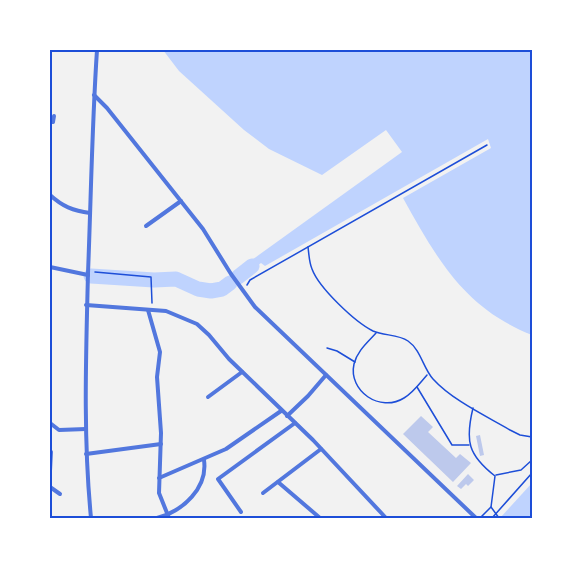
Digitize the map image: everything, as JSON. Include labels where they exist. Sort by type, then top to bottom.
[{"type":"street","points":[[91,519],[86,429],[86,305],[97,50]]},
{"type":"street","points":[[94,95],[107,108],[203,229],[255,307],[476,519]]},
{"type":"street","points":[[50,121],[53,122],[54,116]]},
{"type":"street","points":[[50,195],[62,205],[75,211],[90,213]]},
{"type":"street","points":[[146,226],[181,201]]},
{"type":"street","points":[[50,267],[88,273]]},
{"type":"street","points":[[86,305],[166,311],[197,324],[386,519]]},
{"type":"street","points":[[150,310],[160,352],[157,377],[161,444],[159,493],[168,517]]},
{"type":"street","points":[[208,397],[242,372]]},
{"type":"street","points":[[287,416],[326,375]]},
{"type":"street","points":[[159,478],[226,449],[282,410]]},
{"type":"street","points":[[50,423],[59,430],[86,429]]},
{"type":"street","points":[[241,512],[218,479],[295,423]]},
{"type":"street","points":[[87,454],[161,444]]},
{"type":"street","points":[[264,493],[321,450]]},
{"type":"street","points":[[50,451],[50,471]]},
{"type":"street","points":[[157,519],[168,517],[194,495],[202,481],[204,460]]},
{"type":"street","points":[[278,482],[320,519]]},
{"type":"street","points":[[50,487],[60,495]]},
{"type":"path","points":[[243,291],[250,280],[487,144]]},
{"type":"path","points":[[308,247],[312,270],[325,290],[365,326],[376,332],[407,340],[414,346],[429,374],[443,389],[510,430],[532,438]]},
{"type":"path","points":[[88,273],[151,280],[150,310]]},
{"type":"path","points":[[376,332],[357,354],[355,362],[354,376],[358,387],[366,396],[375,401],[395,402],[404,398],[429,374]]},
{"type":"path","points":[[327,348],[355,362]]},
{"type":"path","points":[[417,386],[452,445],[470,445]]},
{"type":"path","points":[[473,408],[468,429],[471,450],[481,464],[495,476]]},
{"type":"path","points":[[495,476],[521,470],[532,460]]},
{"type":"path","points":[[492,519],[532,473]]},
{"type":"path","points":[[481,518],[491,507],[495,476]]},
{"type":"path","points":[[491,507],[499,518]]},
{"type":"water","points":[[163,50],[532,50],[532,335],[508,324],[470,296],[441,261],[403,198],[491,148],[488,139],[265,266],[261,263],[254,268],[249,262],[402,152],[386,130],[322,175],[269,149],[244,130],[179,71]]},
{"type":"water","points":[[532,483],[532,514],[527,518],[500,518]]},
{"type":"building","points":[[421,416],[433,427],[428,432],[456,458],[460,454],[471,463],[453,482],[403,434]]},
{"type":"building","points":[[480,435],[484,455],[480,456],[476,436]]},
{"type":"building","points":[[468,474],[474,480],[461,489],[457,486]]},
{"type":"waterway","points":[[238,277],[252,266]]},
{"type":"waterway","points":[[91,276],[176,279],[198,289],[211,291],[222,289],[230,283]]}]
